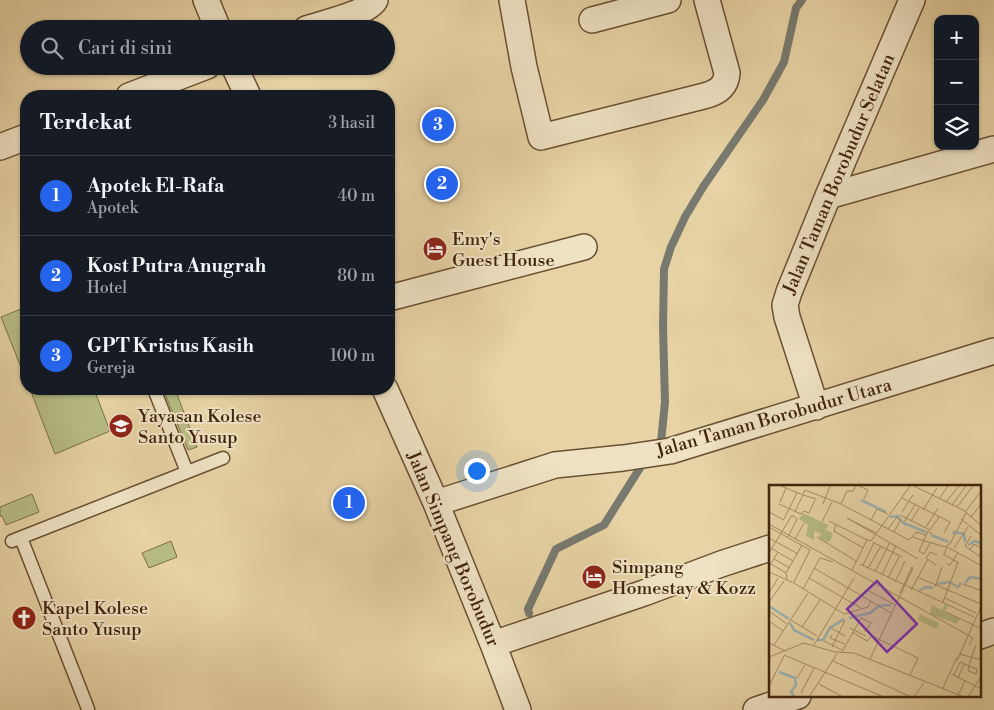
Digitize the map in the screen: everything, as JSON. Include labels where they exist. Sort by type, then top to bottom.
[{"type":"street","points":[[206,0],[214,20]]},
{"type":"street","points":[[333,20],[364,10],[376,0]]},
{"type":"street","points":[[512,0],[524,67],[541,137],[704,96],[721,89],[727,78],[725,65],[707,0]]},
{"type":"street","points":[[592,20],[668,0]]},
{"type":"street","name":"Jalan Taman Borobudur Selatan","points":[[816,407],[787,317],[785,305],[788,292],[912,0]]},
{"type":"street","points":[[145,90],[184,75]]},
{"type":"street","points":[[238,75],[245,90]]},
{"type":"street","points":[[0,148],[20,140]]},
{"type":"street","points":[[828,196],[994,149]]},
{"type":"street","points":[[395,296],[584,247]]},
{"type":"street","name":"Jalan Taman Borobudur Utara","points":[[436,503],[555,465],[670,451],[994,351]]},
{"type":"street","name":"Jalan Simpang Borobudur","points":[[388,395],[436,503],[518,710]]},
{"type":"street","points":[[493,644],[769,548]]},
{"type":"street","points":[[756,710],[792,698]]},
{"type":"lane","points":[[156,395],[187,472]]},
{"type":"lane","points":[[88,709],[16,540],[223,458]]},
{"type":"green space","points":[[20,309],[20,365],[1,317]]},
{"type":"green space","points":[[32,395],[96,395],[110,431],[55,454]]},
{"type":"green space","points":[[165,395],[177,395],[197,447],[188,450]]},
{"type":"green space","points":[[32,494],[39,512],[6,525],[2,516],[0,516],[0,507]]},
{"type":"green space","points":[[171,541],[177,557],[149,568],[142,553]]},
{"type":"waterway","points":[[656,448],[661,442],[665,402],[664,269],[671,247],[685,217],[703,187],[763,100],[784,62],[796,8],[802,0]]},
{"type":"waterway","points":[[529,613],[528,609],[556,549],[604,525],[645,460]]},
{"type":"place","name":"GPT Kristus Kasih","points":[[438,125]]},
{"type":"place","name":"Kost Putra Anugrah","points":[[442,184]]},
{"type":"place","name":"Emy's Guest House","points":[[435,249]]},
{"type":"place","name":"Yayasan Kolese Santo Yusup","points":[[121,426]]},
{"type":"place","name":"Apotek El-Rafa","points":[[349,503]]},
{"type":"place","name":"Simpang Homestay & Kozz","points":[[594,577]]},
{"type":"place","name":"Kapel Kolese Santo Yusup","points":[[24,618]]}]
